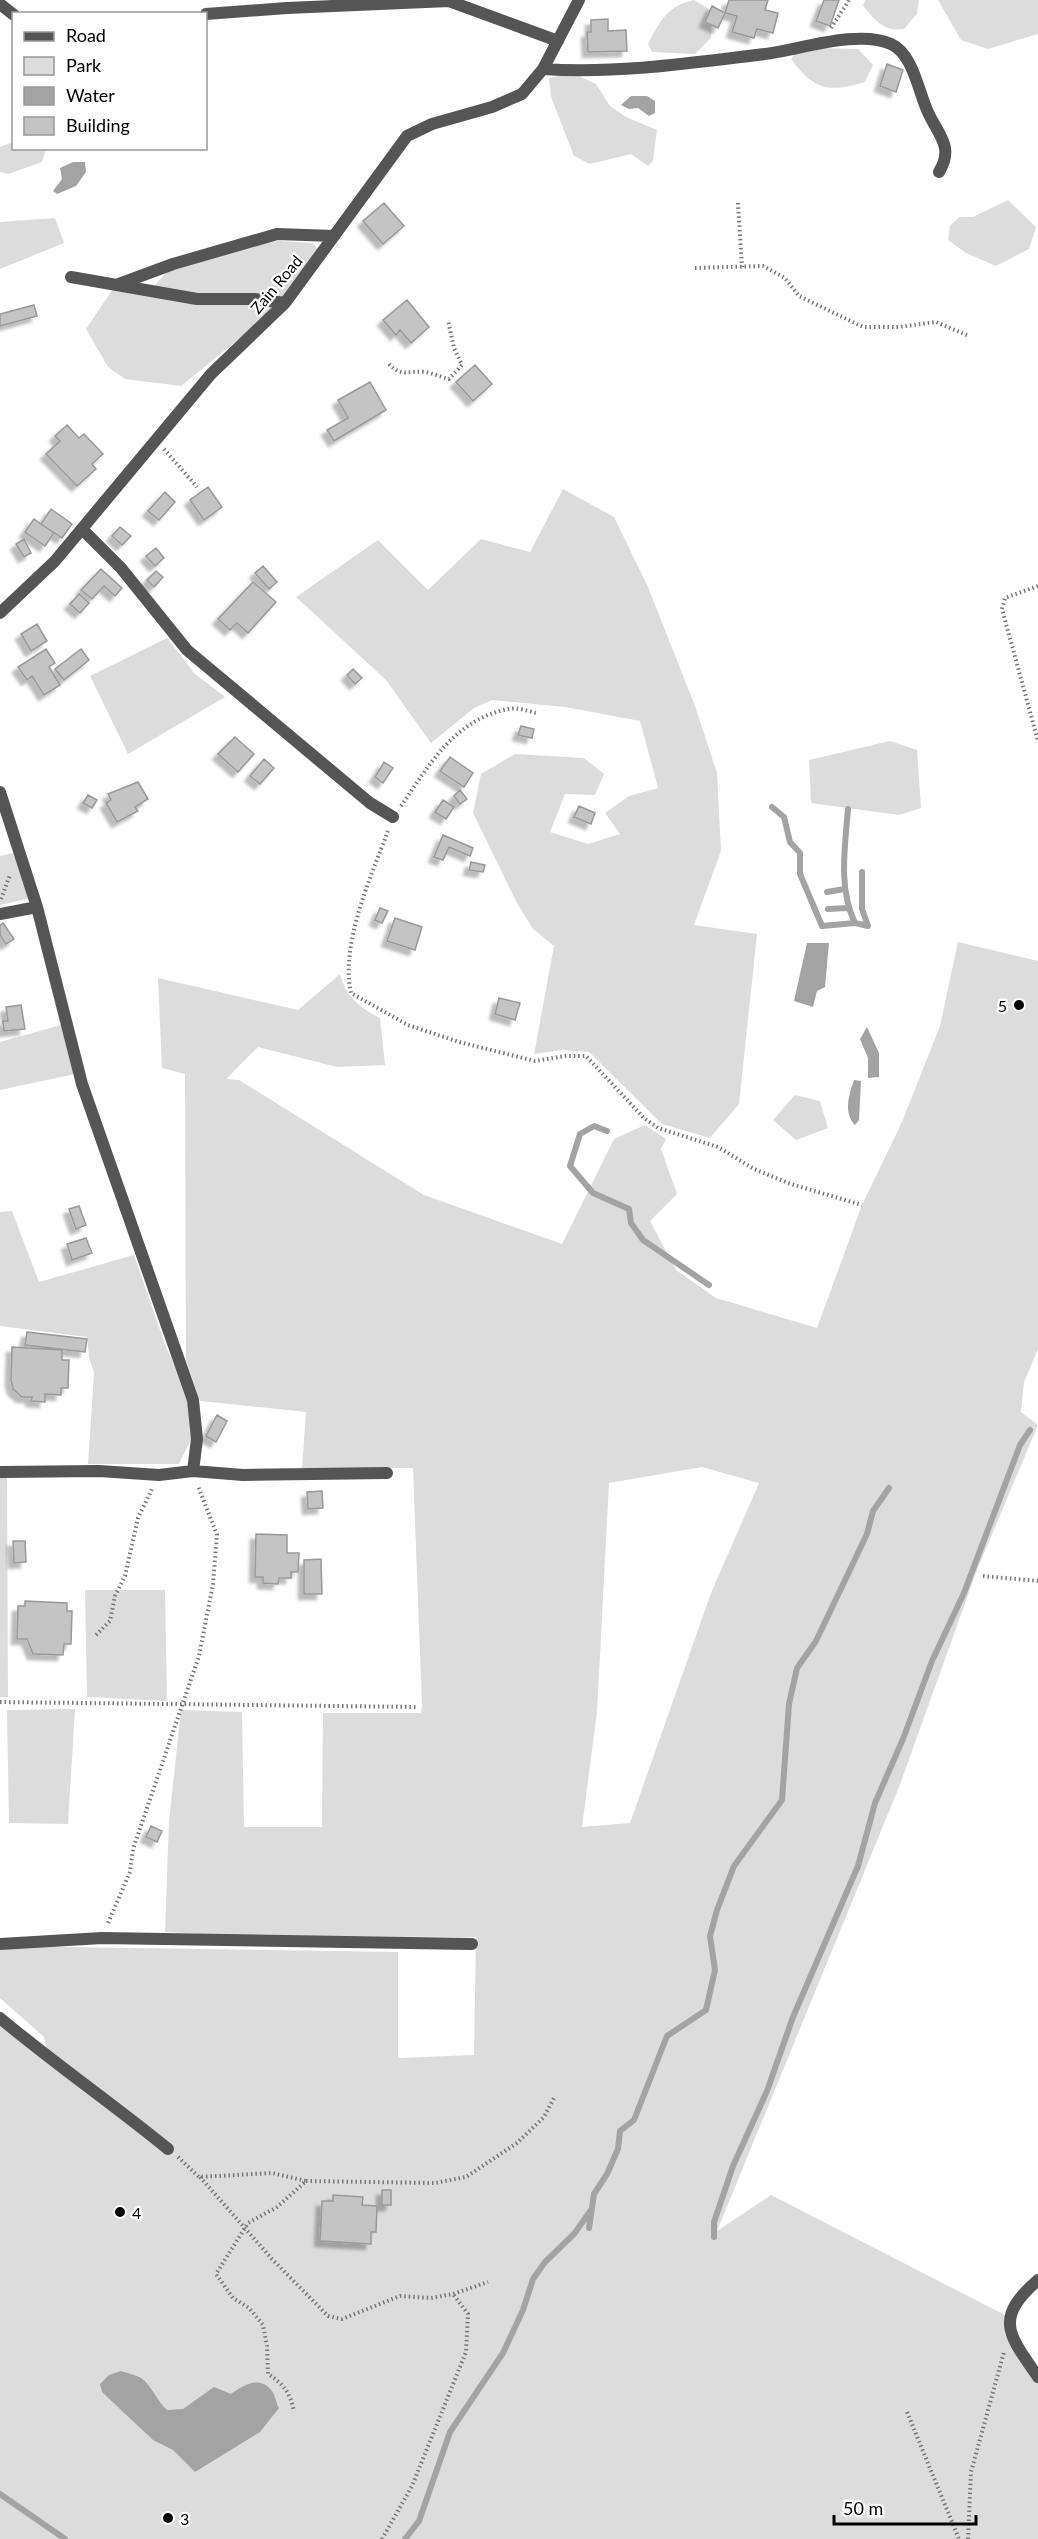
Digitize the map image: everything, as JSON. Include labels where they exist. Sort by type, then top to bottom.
[{"type":"street","name":"Zain Road","points":[[0,613],[27,590],[82,529],[211,374],[285,303],[407,136],[432,124],[492,107],[522,94],[543,69],[579,0]]},
{"type":"street","points":[[207,14],[449,1],[558,41]]},
{"type":"street","points":[[0,4],[12,13]]},
{"type":"street","points":[[543,69],[584,72],[760,54],[821,44],[873,40],[890,43],[900,50],[909,64],[927,111],[943,140],[945,162],[939,172]]},
{"type":"street","points":[[119,284],[173,264],[277,234],[334,236]]},
{"type":"street","points":[[71,277],[197,299],[255,299],[285,303]]},
{"type":"street","points":[[82,529],[121,568],[187,650],[291,735],[361,797],[393,817]]},
{"type":"street","points":[[0,792],[36,906],[82,1084],[193,1400],[197,1439],[193,1471]]},
{"type":"street","points":[[0,914],[36,906]]},
{"type":"street","points":[[0,1472],[99,1471],[159,1475],[193,1471],[255,1475],[387,1473]]},
{"type":"street","points":[[0,1944],[102,1938],[472,1944]]},
{"type":"street","points":[[0,2018],[52,2061],[115,2106],[168,2149]]},
{"type":"street","points":[[1038,2280],[1018,2298],[1009,2320],[1010,2332],[1038,2377]]},
{"type":"path","points":[[821,44],[849,0]]},
{"type":"path","points":[[738,203],[742,267]]},
{"type":"path","points":[[695,268],[768,267],[785,278],[799,296],[863,327],[898,327],[936,322],[969,336]]},
{"type":"path","points":[[389,364],[396,372],[408,375],[424,372],[449,379],[462,366],[454,348],[448,320]]},
{"type":"path","points":[[155,439],[197,487]]},
{"type":"path","points":[[1038,585],[1005,598],[1002,609],[1038,741]]},
{"type":"path","points":[[536,713],[510,708],[474,721],[443,745],[393,817],[363,897],[351,952],[348,980],[351,993],[408,1025],[459,1042],[535,1061],[565,1056],[586,1056],[644,1118],[658,1128],[718,1147],[754,1169],[791,1184],[862,1204]]},
{"type":"path","points":[[102,1938],[130,1872],[133,1849],[199,1656],[213,1584],[217,1535],[193,1471]]},
{"type":"path","points":[[96,1635],[110,1622],[115,1596],[125,1576],[138,1518],[159,1475]]},
{"type":"path","points":[[983,1576],[1038,1581]]},
{"type":"path","points":[[0,1702],[181,1706],[418,1707]]},
{"type":"path","points":[[199,2177],[272,2173],[306,2181],[435,2182],[466,2177],[517,2143],[544,2117],[554,2098]]},
{"type":"path","points":[[168,2149],[199,2177],[328,2316],[342,2319],[400,2296],[430,2298],[453,2294],[488,2282]]},
{"type":"path","points":[[294,2411],[290,2393],[268,2374],[267,2346],[263,2325],[249,2308],[233,2298],[216,2274],[248,2223],[276,2207],[306,2181]]},
{"type":"path","points":[[382,2539],[412,2486],[466,2352],[468,2314],[453,2294]]},
{"type":"path","points":[[969,2539],[971,2472],[1010,2332]]},
{"type":"path","points":[[907,2412],[959,2539]]},
{"type":"green space","points":[[694,0],[712,11],[711,38],[695,54],[652,52],[648,44],[665,16],[677,6]]},
{"type":"green space","points":[[865,0],[919,0],[917,14],[904,29],[891,29],[876,21],[863,6]]},
{"type":"green space","points":[[938,0],[1038,0],[1038,34],[988,49],[961,40]]},
{"type":"green space","points":[[815,48],[858,49],[873,65],[865,82],[831,88],[815,83],[791,59],[797,51]]},
{"type":"green space","points":[[572,73],[596,84],[610,106],[626,117],[657,130],[653,161],[648,166],[631,154],[590,164],[574,156],[551,97],[549,78]]},
{"type":"green space","points":[[12,142],[12,150],[46,150],[42,162],[8,174],[0,172],[0,147]]},
{"type":"green space","points":[[1008,200],[1036,227],[1029,249],[996,266],[966,253],[948,240],[950,226],[959,217],[973,217]]},
{"type":"green space","points":[[55,218],[64,243],[0,269],[0,222]]},
{"type":"green space","points":[[262,240],[313,243],[322,254],[267,316],[181,386],[125,379],[108,367],[86,329],[113,289],[147,295],[173,264]]},
{"type":"green space","points":[[563,489],[614,517],[648,587],[695,706],[717,773],[721,851],[694,925],[757,934],[739,1104],[710,1138],[662,1124],[589,1052],[562,1050],[534,1054],[554,946],[533,929],[517,903],[473,813],[481,774],[515,754],[584,758],[604,774],[595,795],[565,794],[550,832],[588,844],[620,834],[605,813],[629,796],[658,788],[640,721],[565,707],[492,700],[474,708],[431,743],[386,680],[296,597],[378,540],[428,590],[481,539],[530,552]]},
{"type":"green space","points":[[167,638],[195,674],[225,697],[128,754],[90,676]]},
{"type":"green space","points":[[890,741],[917,750],[921,808],[899,815],[811,803],[809,760]]},
{"type":"green space","points":[[13,853],[30,898],[0,905],[0,856]]},
{"type":"green space","points":[[958,942],[1038,961],[1038,1349],[1024,1382],[1021,1412],[1038,1425],[977,1570],[899,1787],[717,2231],[771,2195],[1005,2315],[1005,2334],[1038,2382],[1038,2539],[0,2539],[0,2017],[48,2055],[44,2037],[0,1998],[0,1946],[398,1952],[398,2058],[474,2055],[476,1937],[238,1936],[165,1932],[169,1821],[181,1710],[242,1712],[244,1827],[322,1827],[323,1713],[421,1713],[422,1707],[413,1468],[302,1468],[306,1412],[200,1401],[186,1360],[185,1074],[162,1068],[158,978],[298,1010],[340,974],[354,1001],[380,1018],[385,1065],[337,1067],[258,1047],[226,1079],[239,1080],[424,1195],[562,1244],[614,1139],[645,1125],[666,1139],[661,1149],[677,1194],[650,1221],[676,1270],[716,1298],[817,1328],[862,1205],[902,1122],[940,1026]],"holes":[[[702,1467],[759,1483],[711,1593],[630,1823],[582,1827],[597,1712],[609,1483]]]},
{"type":"green space","points":[[61,1025],[75,1074],[0,1090],[0,1042]]},
{"type":"green space","points":[[795,1095],[820,1101],[828,1128],[796,1140],[773,1120]]},
{"type":"green space","points":[[12,1211],[39,1282],[134,1255],[166,1347],[184,1386],[194,1433],[179,1464],[88,1464],[94,1373],[89,1357],[87,1337],[0,1326],[0,1212]]},
{"type":"green space","points":[[0,1478],[7,1478],[8,1697],[0,1697]]},
{"type":"green space","points":[[85,1590],[165,1590],[167,1701],[87,1697]]},
{"type":"green space","points":[[75,1709],[68,1824],[9,1823],[7,1710]]},
{"type":"water","points":[[631,96],[647,96],[655,101],[655,113],[649,116],[638,108],[629,109],[621,105]]},
{"type":"water","points":[[73,162],[85,162],[86,172],[76,186],[57,194],[53,191],[62,179],[60,168]]},
{"type":"water","points":[[807,943],[829,943],[825,987],[817,991],[813,1007],[794,1001]]},
{"type":"water","points":[[867,1027],[879,1053],[879,1077],[868,1078],[868,1058],[860,1039]]},
{"type":"water","points":[[854,1080],[861,1081],[859,1120],[855,1125],[848,1109]]},
{"type":"water","points":[[121,2371],[145,2381],[167,2410],[183,2409],[214,2387],[231,2394],[251,2383],[261,2383],[271,2390],[279,2408],[260,2432],[195,2472],[173,2450],[153,2440],[102,2392],[100,2384],[109,2375]]},
{"type":"building","points":[[729,0],[768,0],[765,10],[778,13],[773,33],[757,29],[754,38],[732,32],[737,16],[725,13]]},
{"type":"building","points":[[824,0],[839,0],[830,26],[816,21]]},
{"type":"building","points":[[712,6],[725,13],[718,28],[705,22]]},
{"type":"building","points":[[608,19],[608,31],[626,30],[627,51],[588,52],[587,32],[591,32],[591,20]]},
{"type":"building","points":[[887,64],[903,70],[896,92],[880,86]]},
{"type":"building","points":[[384,203],[404,226],[383,244],[363,221]]},
{"type":"building","points":[[407,300],[429,327],[411,343],[400,330],[396,335],[383,320]]},
{"type":"building","points":[[34,305],[37,316],[0,326],[0,314]]},
{"type":"building","points":[[475,365],[492,384],[473,401],[456,382]]},
{"type":"building","points":[[370,382],[386,410],[334,441],[327,430],[348,418],[338,400]]},
{"type":"building","points":[[67,425],[79,438],[84,434],[103,454],[92,464],[96,469],[77,486],[46,454],[60,441],[55,436]]},
{"type":"building","points":[[208,487],[222,507],[204,520],[190,500]]},
{"type":"building","points":[[165,492],[175,502],[159,520],[148,511]]},
{"type":"building","points":[[51,509],[72,524],[62,538],[41,524]]},
{"type":"building","points":[[34,519],[54,533],[45,546],[25,532]]},
{"type":"building","points":[[120,527],[131,536],[122,545],[112,536]]},
{"type":"building","points":[[24,539],[31,553],[24,557],[16,544]]},
{"type":"building","points":[[156,548],[164,558],[155,566],[146,556]]},
{"type":"building","points":[[263,566],[277,582],[269,589],[255,573]]},
{"type":"building","points":[[101,569],[122,588],[115,596],[104,586],[92,599],[81,590]]},
{"type":"building","points":[[156,571],[163,577],[154,587],[147,580]]},
{"type":"building","points":[[253,582],[276,602],[248,633],[237,623],[230,630],[218,619]]},
{"type":"building","points":[[79,594],[89,603],[80,613],[70,604]]},
{"type":"building","points":[[37,624],[47,641],[31,651],[21,634]]},
{"type":"building","points":[[46,649],[55,663],[49,667],[60,685],[44,695],[32,676],[27,680],[18,667]]},
{"type":"building","points":[[81,649],[89,660],[64,680],[55,669]]},
{"type":"building","points":[[353,669],[362,678],[355,684],[347,675]]},
{"type":"building","points":[[521,726],[534,729],[532,738],[518,735]]},
{"type":"building","points":[[235,737],[254,754],[238,772],[218,754]]},
{"type":"building","points":[[450,757],[473,773],[464,787],[440,771]]},
{"type":"building","points":[[264,759],[274,768],[260,784],[250,776]]},
{"type":"building","points":[[384,762],[393,768],[383,783],[375,777]]},
{"type":"building","points":[[138,782],[148,799],[135,807],[138,811],[117,822],[106,803],[111,800],[108,794]]},
{"type":"building","points":[[460,790],[467,799],[460,804],[454,796]]},
{"type":"building","points":[[88,795],[97,800],[92,808],[83,803]]},
{"type":"building","points":[[443,800],[454,807],[446,819],[435,812]]},
{"type":"building","points":[[579,806],[595,813],[591,824],[574,817]]},
{"type":"building","points":[[443,835],[473,848],[470,856],[449,847],[443,860],[434,857]]},
{"type":"building","points":[[471,862],[485,865],[483,872],[469,870]]},
{"type":"building","points":[[380,908],[388,911],[382,923],[375,920]]},
{"type":"building","points":[[395,918],[422,927],[415,950],[387,941]]},
{"type":"building","points":[[3,923],[14,939],[6,944],[0,935],[0,925]]},
{"type":"building","points":[[499,998],[520,1003],[515,1020],[495,1014]]},
{"type":"building","points":[[21,1005],[25,1029],[4,1031],[3,1021],[8,1021],[6,1007]]},
{"type":"building","points":[[79,1206],[86,1225],[76,1229],[69,1209]]},
{"type":"building","points":[[86,1238],[92,1253],[72,1260],[67,1244]]},
{"type":"building","points":[[27,1332],[87,1339],[85,1352],[25,1345]]},
{"type":"building","points":[[12,1347],[62,1350],[62,1360],[69,1360],[68,1388],[61,1388],[61,1395],[45,1394],[45,1402],[31,1401],[32,1397],[22,1397],[13,1389],[11,1380]]},
{"type":"building","points":[[217,1415],[227,1421],[216,1442],[206,1436]]},
{"type":"building","points":[[322,1491],[323,1508],[308,1509],[307,1492]]},
{"type":"building","points":[[256,1534],[287,1535],[287,1553],[299,1553],[298,1572],[291,1572],[291,1578],[279,1578],[278,1584],[263,1583],[263,1577],[255,1577]]},
{"type":"building","points":[[13,1541],[25,1541],[26,1562],[14,1563]]},
{"type":"building","points":[[321,1559],[322,1594],[304,1594],[304,1560]]},
{"type":"building","points":[[25,1601],[67,1603],[67,1611],[72,1611],[71,1644],[64,1644],[63,1655],[33,1654],[27,1639],[17,1639],[18,1606],[25,1606]]},
{"type":"building","points":[[151,1826],[162,1831],[157,1842],[146,1837]]},
{"type":"building","points":[[382,2190],[391,2190],[391,2205],[382,2205]]},
{"type":"building","points":[[333,2195],[363,2197],[362,2205],[377,2206],[376,2232],[371,2232],[371,2244],[320,2241],[322,2201],[333,2201]]},
{"type":"waterway","points":[[772,807],[784,817],[790,842],[800,853],[800,874],[822,926],[855,923]]},
{"type":"waterway","points":[[848,809],[844,853],[846,896],[855,923],[868,926],[862,909],[862,872]]},
{"type":"waterway","points":[[827,892],[845,889]]},
{"type":"waterway","points":[[828,909],[847,908]]},
{"type":"waterway","points":[[607,1131],[594,1126],[580,1134],[570,1166],[593,1193],[629,1209],[631,1223],[643,1240],[709,1285]]},
{"type":"waterway","points":[[714,2237],[714,2222],[733,2166],[767,2091],[793,2017],[858,1866],[875,1803],[903,1739],[932,1661],[964,1593],[1020,1445],[1030,1430]]},
{"type":"waterway","points":[[589,2228],[594,2194],[607,2174],[618,2149],[620,2131],[634,2120],[667,2036],[706,2010],[715,1970],[710,1936],[717,1910],[734,1866],[782,1800],[789,1704],[797,1668],[816,1641],[867,1534],[873,1511],[889,1488]]},
{"type":"waterway","points":[[405,2539],[419,2521],[450,2432],[503,2353],[523,2310],[533,2279],[545,2262],[574,2234],[591,2210]]},
{"type":"waterway","points":[[0,2494],[65,2539]]},
{"type":"place","name":"5","points":[[1019,1005]]},
{"type":"place","name":"4","points":[[120,2212]]},
{"type":"place","name":"3","points":[[168,2518]]}]
